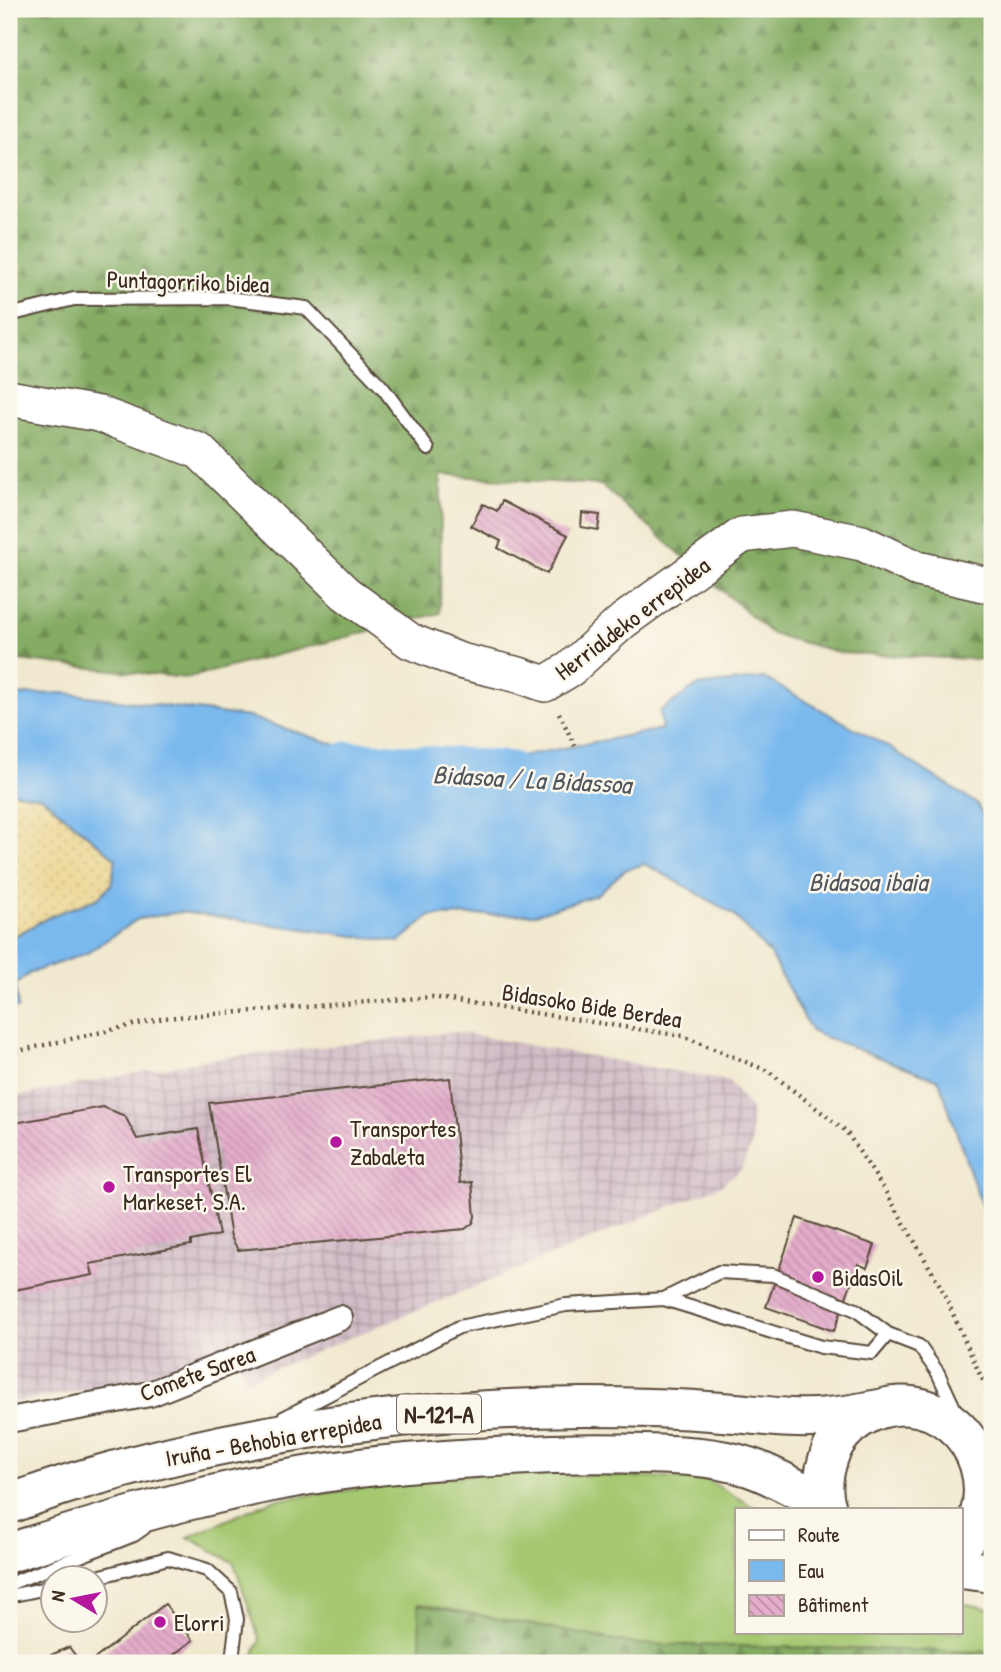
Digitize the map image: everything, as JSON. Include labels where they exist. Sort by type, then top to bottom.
[{"type":"highway","name":"N-121-A","points":[[826,1507],[824,1474],[834,1446],[853,1423],[879,1409],[905,1405],[930,1409],[953,1422],[970,1440],[981,1463],[988,1493],[978,1519],[962,1543]]},
{"type":"highway","name":"Iruña - Behobia errepidea","points":[[9,1504],[82,1479],[174,1455],[240,1441],[360,1422],[471,1411],[585,1407],[688,1409],[825,1418],[879,1409]]},
{"type":"highway","name":"Iruña - Behobia errepidea","points":[[9,1553],[97,1524],[179,1502],[260,1485],[357,1468],[475,1457],[587,1453],[683,1455],[716,1460],[768,1474],[826,1507]]},
{"type":"highway","points":[[962,1569],[992,1573]]},
{"type":"street","name":"Herrialdeko errepidea","points":[[9,400],[99,414],[199,451],[345,593],[410,641],[460,661],[545,684],[570,669],[623,621],[742,536],[793,528],[862,543],[918,569],[992,586]]},
{"type":"street","name":"Comete Sarea","points":[[9,1420],[150,1394],[340,1318]]},
{"type":"lane","name":"Puntagorriko bidea","points":[[9,315],[74,299],[228,298],[306,308],[383,388],[428,449]]},
{"type":"lane","points":[[664,1299],[719,1272],[773,1275],[856,1310],[888,1334],[919,1346],[938,1373],[970,1440]]},
{"type":"lane","points":[[240,1441],[459,1327],[566,1304],[664,1299],[821,1347],[872,1353],[888,1334]]},
{"type":"lane","points":[[9,1584],[134,1535],[179,1502]]},
{"type":"lane","points":[[108,1574],[168,1558],[207,1570],[231,1592],[237,1619],[232,1660],[229,1663]]},
{"type":"lane","points":[[9,1596],[38,1590]]},
{"type":"path","name":"Bidasoko Bide Berdea","points":[[9,1053],[164,1018],[432,997],[682,1036],[768,1071],[846,1131],[889,1197],[942,1289],[981,1377],[992,1395]]},
{"type":"shaded area","points":[[456,1032],[729,1081],[751,1110],[752,1143],[741,1170],[718,1187],[247,1380],[230,1347],[152,1379],[9,1403],[9,1098],[204,1060]]},
{"type":"green space","points":[[9,9],[992,9],[992,660],[841,653],[772,634],[601,485],[441,475],[440,613],[187,678],[9,659]]},
{"type":"green space","points":[[497,1471],[707,1480],[755,1508],[735,1508],[735,1634],[962,1634],[962,1603],[992,1609],[992,1652],[635,1644],[419,1604],[422,1663],[250,1663],[260,1641],[234,1563],[188,1537],[273,1500]]},
{"type":"green space","points":[[418,1604],[635,1644],[992,1652],[992,1663],[422,1663]]},
{"type":"sand","points":[[9,792],[42,797],[116,859],[111,885],[97,899],[53,915],[9,939]]},
{"type":"water","name":"Bidasoa ibaia","points":[[764,678],[885,745],[977,804],[992,833],[992,1237],[939,1080],[812,1032],[769,953],[734,915],[645,864],[625,870],[596,895],[536,914],[430,916],[399,942],[181,912],[138,919],[87,953],[30,973],[15,985],[18,1008],[9,1010],[9,939],[53,915],[97,899],[111,885],[116,859],[42,797],[9,792],[9,695],[66,693],[249,717],[429,774],[662,729],[660,711],[697,686]]},
{"type":"building","points":[[502,501],[568,535],[547,574],[498,548],[501,541],[471,526],[483,504],[497,511]]},
{"type":"building","points":[[582,513],[600,515],[598,530],[581,527]]},
{"type":"building","name":"Transportes Zabaleta","points":[[450,1078],[460,1183],[472,1182],[475,1217],[473,1223],[465,1229],[238,1250],[231,1237],[209,1103]]},
{"type":"building","name":"Transportes El Markeset, S.A.","points":[[103,1107],[125,1116],[137,1139],[198,1129],[219,1235],[191,1241],[191,1245],[90,1264],[93,1275],[9,1291],[9,1124]]},
{"type":"building","points":[[797,1218],[875,1245],[867,1268],[858,1264],[834,1331],[766,1307]]},
{"type":"building","name":"Elorri","points":[[165,1604],[193,1640],[163,1663],[92,1661]]},
{"type":"building","points":[[69,1647],[81,1663],[33,1663]]},
{"type":"waterway","name":"Bidasoa / La Bidassoa","points":[[350,768],[508,778]]},
{"type":"place","name":"Transportes Zabaleta","points":[[336,1142]]},
{"type":"place","name":"Transportes El Markeset, S.A.","points":[[109,1187]]},
{"type":"place","name":"BidasOil","points":[[818,1277]]},
{"type":"place","name":"Elorri","points":[[160,1622]]}]
